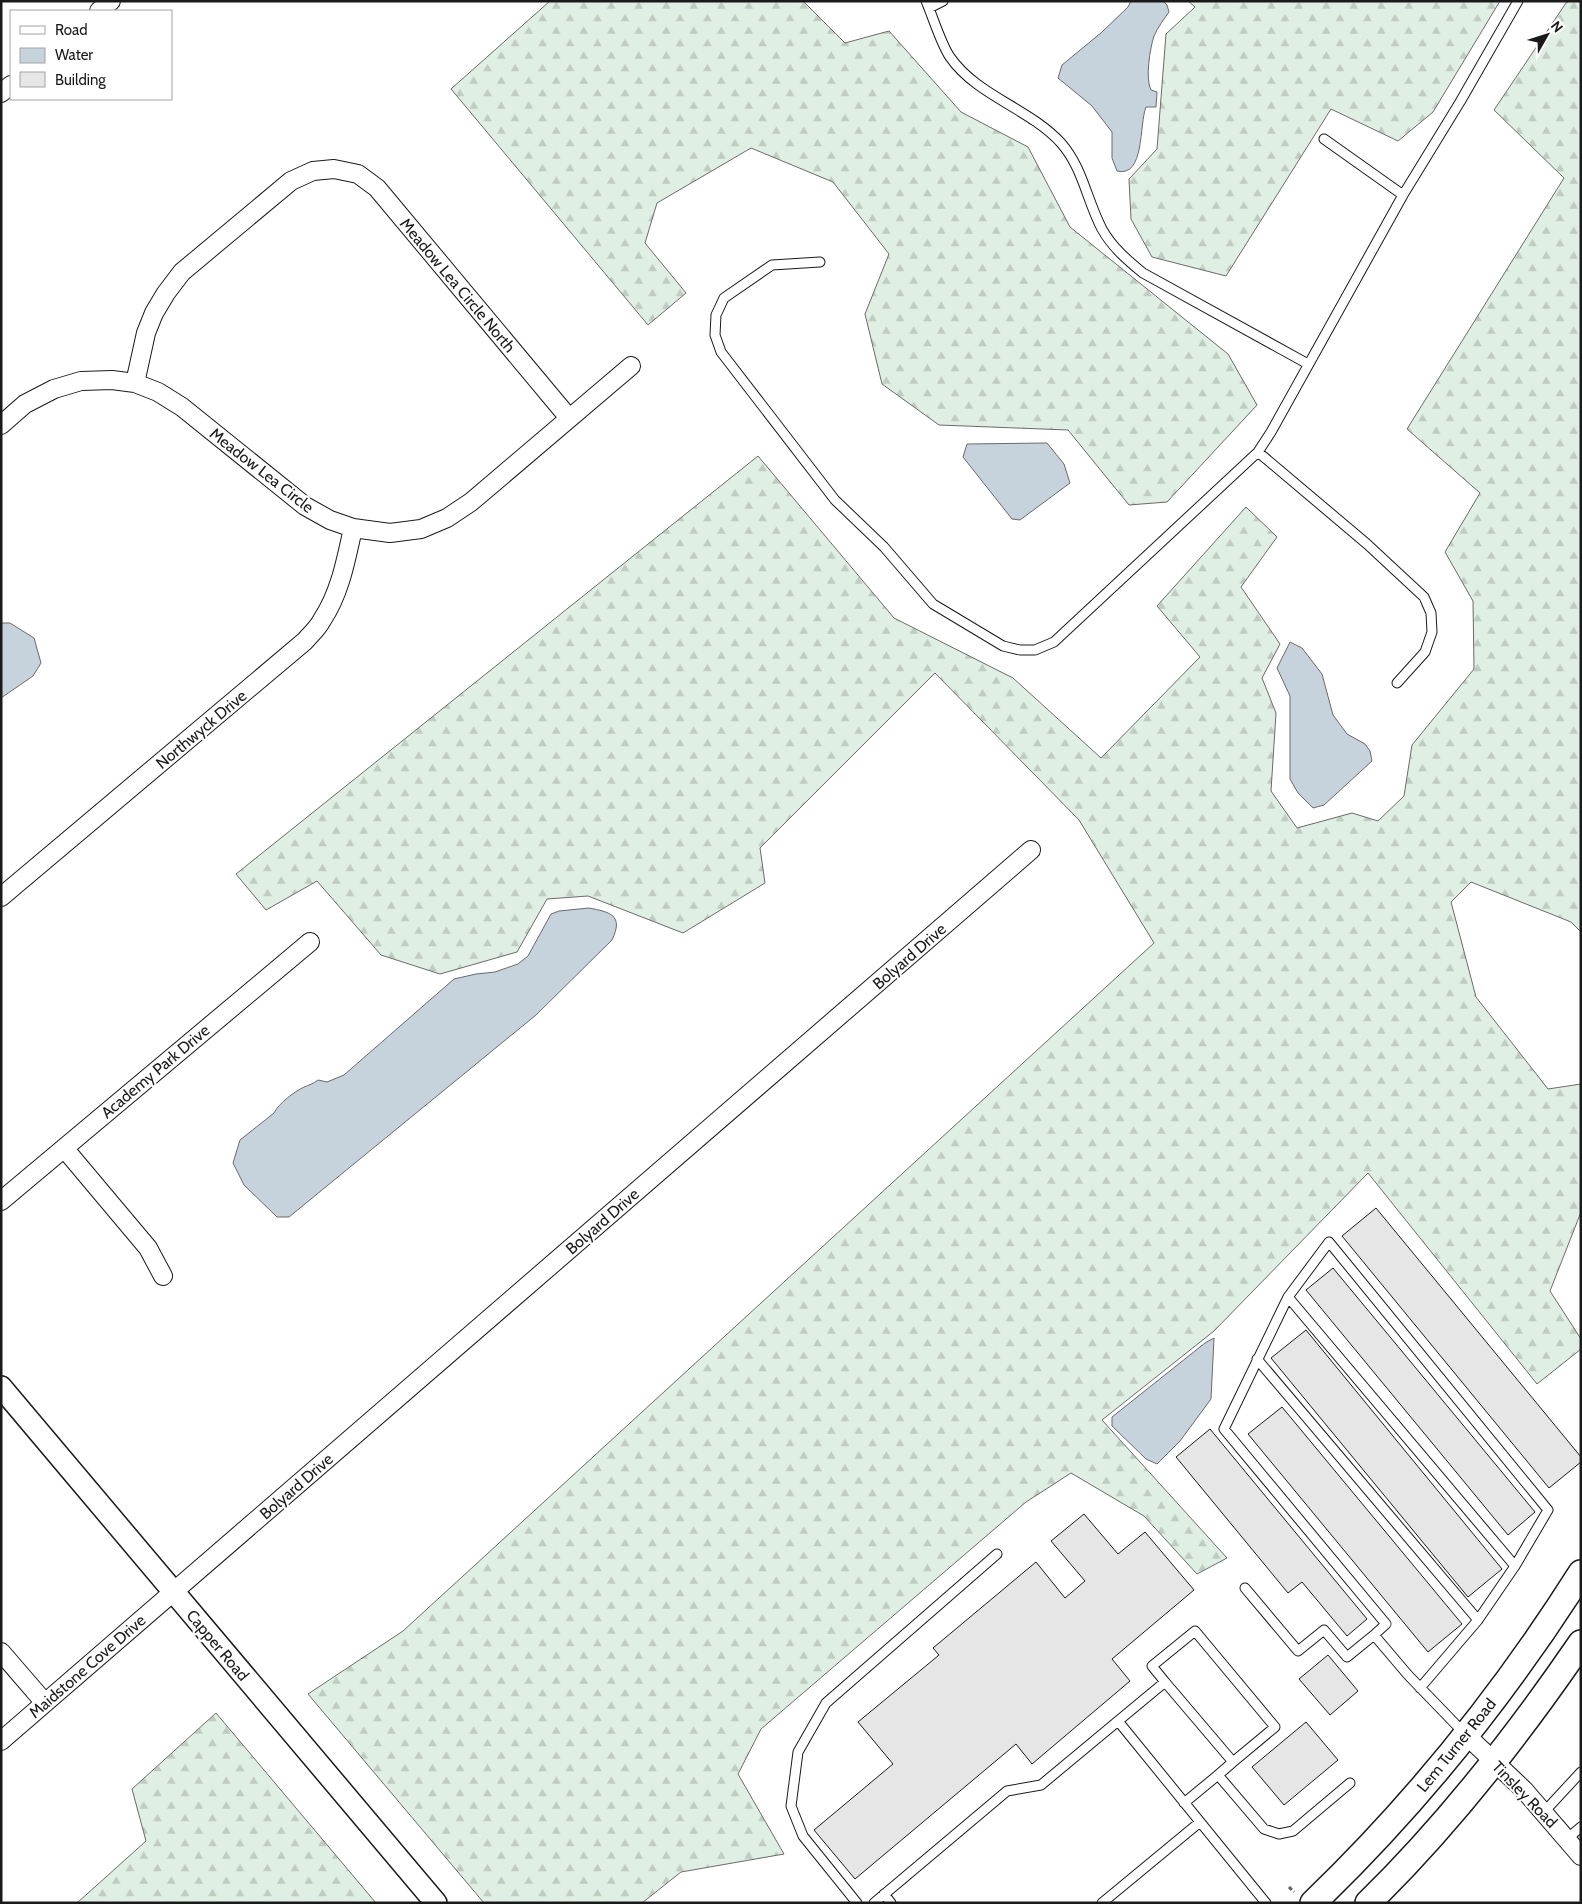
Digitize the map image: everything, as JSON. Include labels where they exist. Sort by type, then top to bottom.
[{"type":"main road","name":"Lem Turner Road","points":[[1304,1898],[1395,1820],[1486,1711],[1528,1654],[1581,1573]]},
{"type":"main road","points":[[1368,1903],[1423,1845],[1494,1762],[1576,1654]]},
{"type":"street","points":[[100,10],[111,1]]},
{"type":"street","name":"Meadow Lea Circle North","points":[[136,383],[146,333],[154,313],[182,272],[291,181],[313,171],[334,169],[358,174],[377,188],[570,418]]},
{"type":"street","points":[[570,418],[631,366]]},
{"type":"street","name":"Meadow Lea Circle","points":[[1,425],[26,404],[54,390],[81,380],[112,380],[136,383],[158,392],[182,406],[305,506],[330,520],[354,528],[390,533],[420,529],[447,518],[471,502],[570,418]]},
{"type":"street","name":"Northwyck Drive","points":[[1,897],[305,641],[322,621],[335,597],[344,572],[354,528]]},
{"type":"street","name":"Bolyard Drive","points":[[173,1592],[1031,850]]},
{"type":"street","name":"Academy Park Drive","points":[[1,1201],[310,942]]},
{"type":"street","points":[[64,1148],[148,1248],[163,1276]]},
{"type":"street","name":"Capper Road","points":[[1,1387],[436,1903]]},
{"type":"street","name":"Maidstone Cove Drive","points":[[1,1741],[173,1592]]},
{"type":"street","points":[[1,1652],[45,1703]]},
{"type":"street","name":"Tinsley Road","points":[[1466,1735],[1544,1812],[1581,1856]]},
{"type":"lane","points":[[943,1],[928,5],[949,56],[975,82],[1042,126],[1062,144],[1078,168],[1101,227],[1111,244],[1125,259],[1143,273],[1308,364]]},
{"type":"lane","points":[[820,262],[772,265],[724,298],[716,315],[715,335],[721,352],[835,500],[884,547],[932,604],[1003,646],[1020,650],[1035,650],[1054,642],[1258,452],[1403,195],[1460,102],[1518,1]]},
{"type":"lane","points":[[1324,139],[1403,195]]},
{"type":"lane","points":[[1258,452],[1366,544],[1424,597],[1431,613],[1432,632],[1425,652],[1397,683]]},
{"type":"lane","points":[[1245,1588],[1298,1651],[1324,1630],[1347,1657],[1386,1624],[1224,1429],[1288,1297],[1329,1242],[1548,1510],[1515,1566],[1478,1620],[1420,1688]]},
{"type":"lane","points":[[1288,1297],[1515,1566]]},
{"type":"lane","points":[[1257,1359],[1478,1620]]},
{"type":"lane","points":[[857,1903],[803,1836],[791,1806],[798,1752],[826,1703],[997,1554]]},
{"type":"lane","points":[[1184,1803],[1275,1727],[1195,1631],[1152,1666],[1233,1762]]},
{"type":"lane","points":[[1374,1635],[1420,1688],[1466,1735]]},
{"type":"lane","points":[[874,1903],[1007,1791],[1041,1785],[1165,1682]]},
{"type":"lane","points":[[1118,1721],[1263,1902]]},
{"type":"lane","points":[[1544,1812],[1581,1772]]},
{"type":"lane","points":[[1218,1775],[1264,1829],[1279,1834],[1293,1831],[1350,1783]]},
{"type":"lane","points":[[1102,1903],[1200,1822]]},
{"type":"lane","points":[[1567,1839],[1581,1827]]},
{"type":"lane","points":[[884,1894],[891,1903]]},
{"type":"path","points":[[1289,1887],[1304,1898]]},
{"type":"green space","points":[[550,1],[803,1],[845,43],[889,31],[961,112],[1028,147],[1070,227],[1228,354],[1257,405],[1167,502],[1129,505],[1068,430],[939,425],[882,384],[865,314],[889,254],[833,182],[751,148],[657,203],[645,243],[686,293],[648,325],[451,89]]},
{"type":"green space","points":[[1188,1],[1500,1],[1433,112],[1398,141],[1331,109],[1226,276],[1152,257],[1131,219],[1129,179],[1157,149],[1166,34],[1195,7]]},
{"type":"green space","points":[[1569,1],[1581,1],[1581,932],[1571,922],[1471,882],[1451,902],[1476,997],[1548,1089],[1581,1084],[1581,1212],[1550,1291],[1581,1339],[1581,1349],[1537,1384],[1368,1173],[1214,1331],[1102,1420],[1227,1558],[1197,1574],[1144,1516],[1071,1473],[1026,1502],[761,1729],[738,1774],[784,1854],[681,1872],[642,1903],[484,1903],[308,1694],[403,1631],[1154,943],[1079,820],[935,673],[760,848],[765,883],[683,933],[588,896],[547,899],[517,952],[440,974],[381,955],[317,881],[266,910],[236,874],[758,456],[894,618],[1013,678],[1101,758],[1200,657],[1157,606],[1246,507],[1277,537],[1241,587],[1280,644],[1262,678],[1276,713],[1271,791],[1297,828],[1352,813],[1378,821],[1404,796],[1412,745],[1474,669],[1473,601],[1445,552],[1480,493],[1407,429],[1564,178],[1494,110]]},
{"type":"green space","points":[[216,1713],[376,1903],[77,1903],[146,1841],[132,1789]]},
{"type":"water","points":[[1131,1],[1163,1],[1167,5],[1169,12],[1154,36],[1150,55],[1148,79],[1151,90],[1157,92],[1156,107],[1146,107],[1137,158],[1126,171],[1117,171],[1112,158],[1112,132],[1092,106],[1058,78],[1062,65],[1102,32],[1128,7]]},
{"type":"water","points":[[1047,443],[1064,464],[1070,483],[1020,520],[1012,519],[963,457],[967,444]]},
{"type":"water","points":[[1,623],[10,623],[34,638],[41,663],[33,676],[1,698]]},
{"type":"water","points":[[1290,642],[1302,648],[1322,674],[1333,715],[1347,734],[1365,744],[1370,751],[1372,761],[1324,805],[1313,808],[1298,793],[1290,779],[1290,696],[1277,668]]},
{"type":"water","points":[[589,908],[609,913],[616,920],[612,940],[536,1015],[289,1217],[277,1217],[244,1185],[233,1163],[240,1140],[274,1113],[287,1098],[318,1080],[327,1082],[344,1075],[454,979],[495,972],[518,964],[528,956],[551,914],[559,911]]},
{"type":"water","points":[[1214,1338],[1211,1399],[1180,1441],[1157,1464],[1146,1459],[1112,1426],[1112,1417],[1205,1343]]},
{"type":"building","points":[[1376,1208],[1581,1457],[1581,1462],[1549,1488],[1342,1236]]},
{"type":"building","points":[[1333,1268],[1535,1512],[1508,1535],[1306,1290]]},
{"type":"building","points":[[1306,1330],[1502,1569],[1468,1597],[1271,1358]]},
{"type":"building","points":[[1282,1407],[1462,1624],[1428,1652],[1248,1434]]},
{"type":"building","points":[[1210,1429],[1367,1619],[1347,1636],[1302,1582],[1288,1593],[1176,1457]]},
{"type":"building","points":[[1084,1514],[1118,1554],[1145,1532],[1194,1590],[1112,1659],[1130,1681],[1032,1764],[1016,1744],[855,1879],[814,1830],[893,1764],[858,1722],[939,1655],[933,1648],[1036,1562],[1065,1598],[1085,1581],[1051,1541]]},
{"type":"building","points":[[1328,1655],[1358,1691],[1330,1715],[1299,1679]]},
{"type":"building","points":[[1306,1722],[1338,1760],[1284,1805],[1252,1767]]}]
